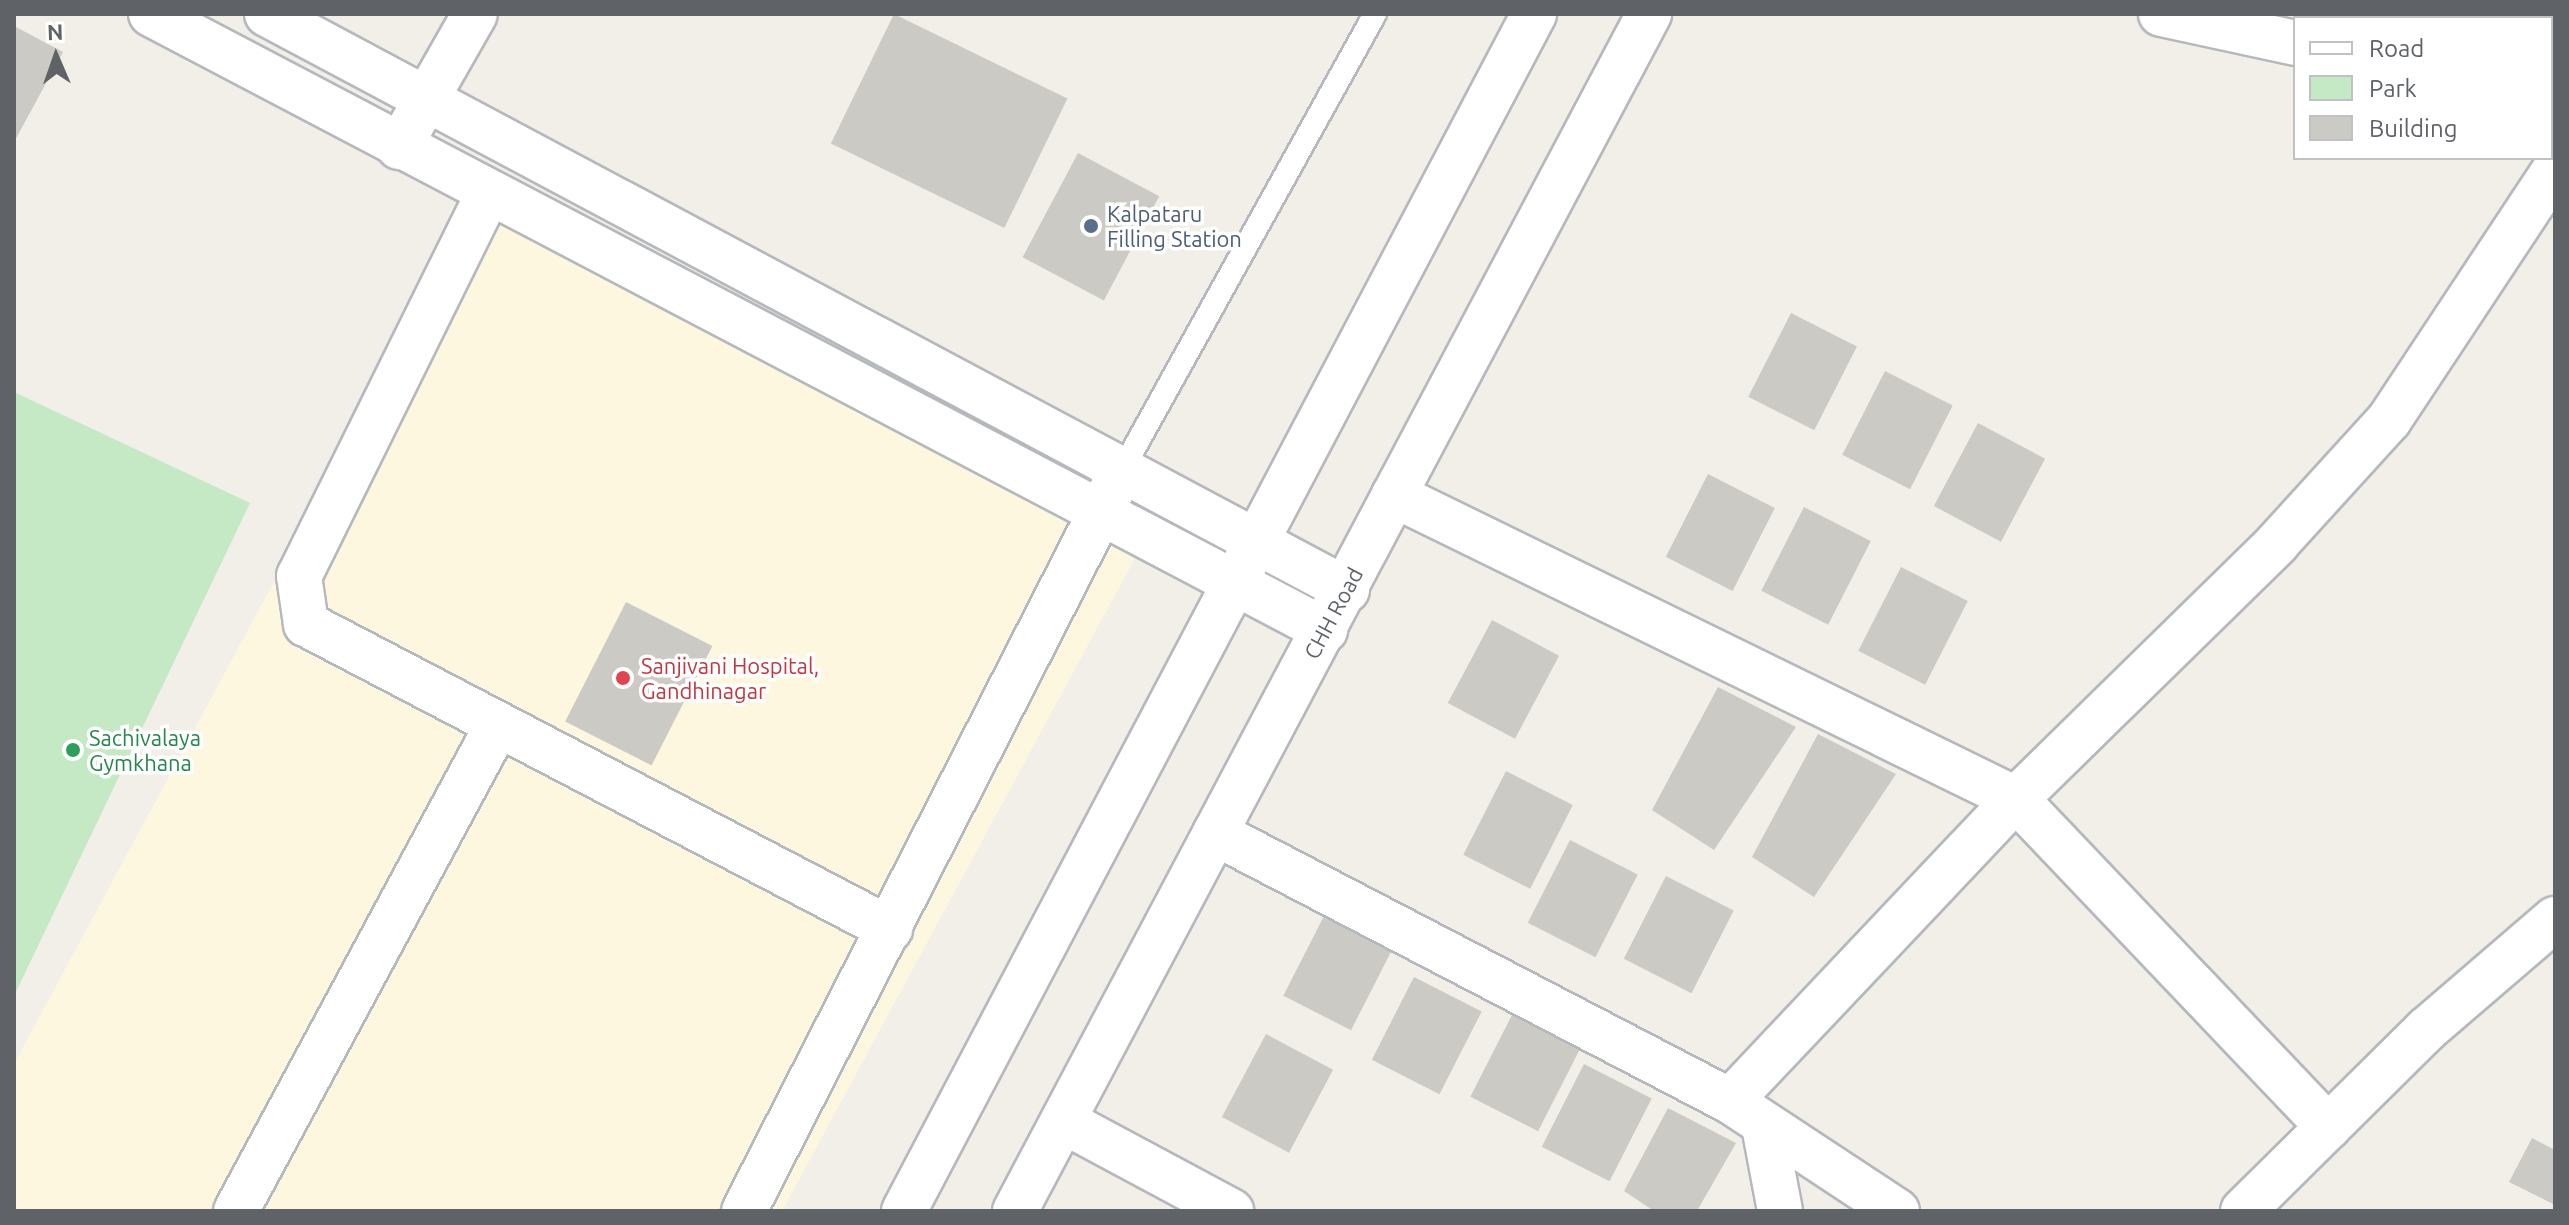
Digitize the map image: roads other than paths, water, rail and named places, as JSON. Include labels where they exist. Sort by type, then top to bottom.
[{"type":"street","points":[[267,14],[1347,590]]},
{"type":"street","points":[[399,147],[475,14]]},
{"type":"street","points":[[904,1211],[1534,14]]},
{"type":"street","name":"CHH Road","points":[[1015,1211],[1347,590],[1394,495],[1649,14]]},
{"type":"street","points":[[2161,14],[2293,43]]},
{"type":"street","points":[[176,20],[399,147],[1325,630]]},
{"type":"street","points":[[1730,1101],[2016,799],[2277,543],[2389,420],[2555,169]]},
{"type":"street","points":[[488,194],[299,576],[306,624],[496,728],[890,929]]},
{"type":"street","points":[[744,1211],[1103,515],[1122,470]]},
{"type":"street","points":[[1394,495],[2016,799],[2328,1127]]},
{"type":"street","points":[[236,1211],[496,728]]},
{"type":"street","points":[[1215,833],[1730,1101],[1897,1211]]},
{"type":"street","points":[[2243,1211],[2427,1029],[2555,919]]},
{"type":"street","points":[[1063,1121],[1231,1211]]},
{"type":"street","points":[[1764,1126],[1780,1211]]},
{"type":"lane","points":[[1122,470],[1375,14]]},
{"type":"lane","points":[[922,420],[945,375]]},
{"type":"lane","points":[[1044,484],[1067,441]]},
{"type":"place","name":"Kalpataru Filling Station","points":[[1091,226]]},
{"type":"place","name":"Sanjivani Hospital, Gandhinagar","points":[[623,678]]},
{"type":"place","name":"Sachivalaya Gymkhana","points":[[73,750]]}]
